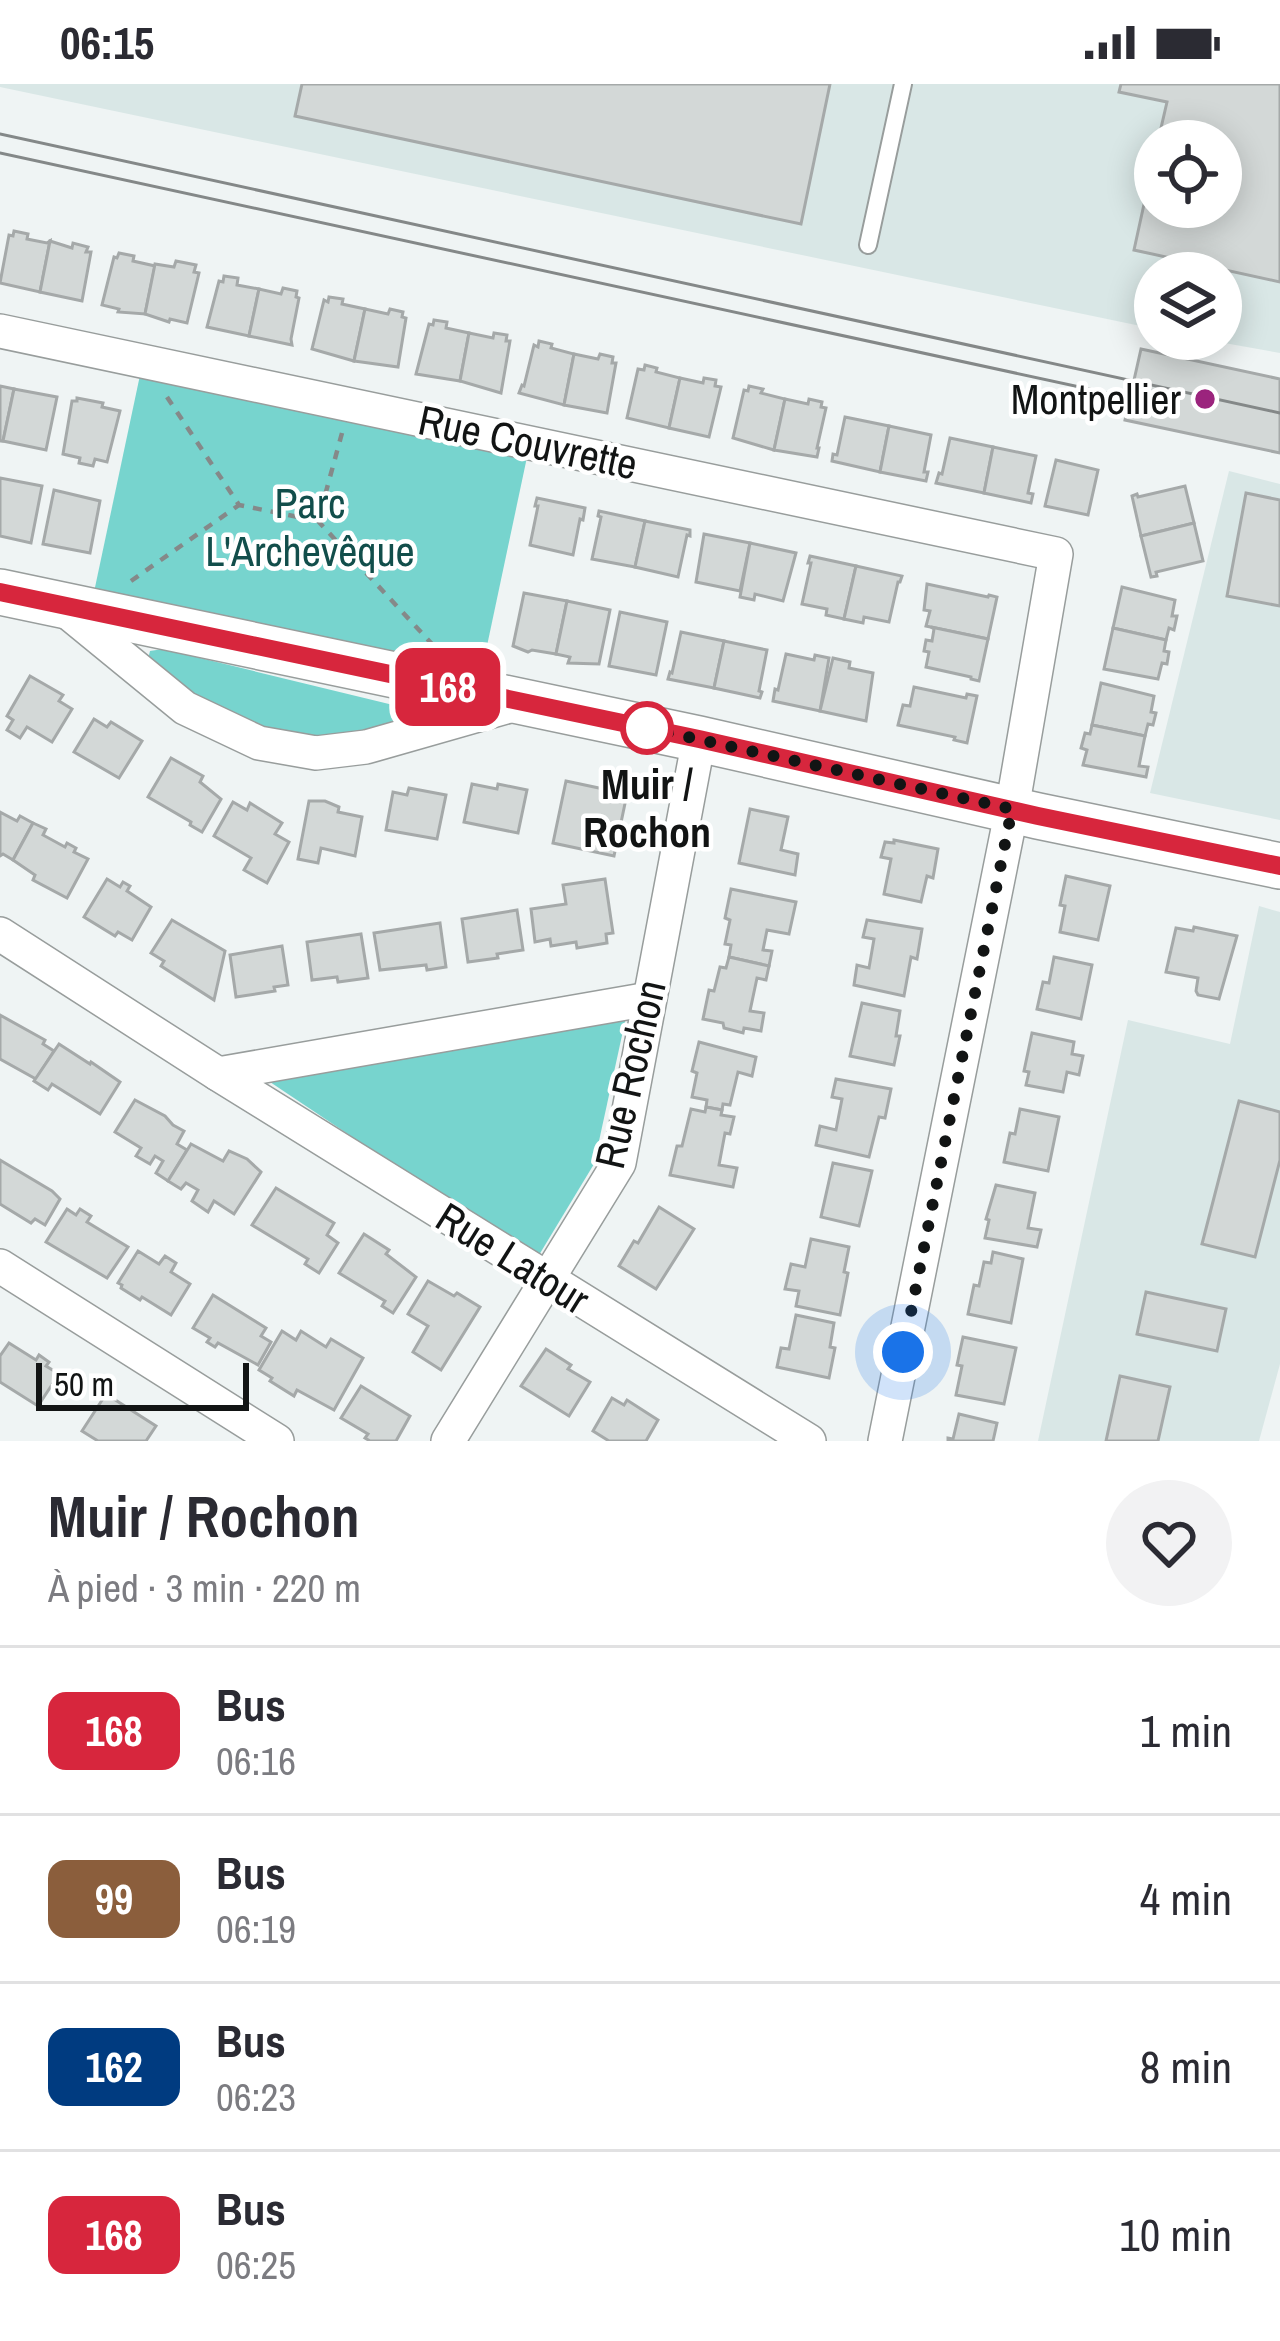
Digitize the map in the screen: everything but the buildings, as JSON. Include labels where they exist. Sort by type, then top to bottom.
[{"type":"street","name":"Rue Couvrette","points":[[0,331],[1056,554],[1012,809]]},
{"type":"street","points":[[0,592],[1280,866]]},
{"type":"street","points":[[74,608],[185,707],[259,743],[316,753],[366,747],[522,702]]},
{"type":"street","name":"Rue Rochon","points":[[448,1441],[619,1163],[699,739]]},
{"type":"street","points":[[885,1441],[1012,809]]},
{"type":"street","name":"Rue Latour","points":[[0,934],[809,1441]]},
{"type":"street","points":[[218,1074],[649,999]]},
{"type":"street","points":[[0,1266],[278,1441]]},
{"type":"lane","points":[[868,245],[903,84]]},
{"type":"path","points":[[143,361],[239,505]]},
{"type":"path","points":[[318,521],[337,450]]},
{"type":"path","points":[[74,608],[239,505],[318,521],[431,643]]},
{"type":"shaded area","points":[[0,84],[1280,84],[1280,353],[1242,346],[1242,252],[1134,252],[1134,325]]},
{"type":"shaded area","points":[[1229,471],[1280,484],[1280,820],[1150,793]]},
{"type":"shaded area","points":[[1259,906],[1280,912],[1280,1364],[1259,1441],[1038,1441],[1128,1020],[1230,1044]]},
{"type":"green space","name":"Parc L'Archevêque","points":[[143,361],[530,443],[477,693],[90,611]]},
{"type":"green space","points":[[163,649],[422,712],[424,721],[334,738],[274,730],[209,702],[147,663],[150,651]]},
{"type":"green space","points":[[626,1017],[594,1164],[536,1260],[270,1082]]},
{"type":"tram line","points":[[0,134],[1280,413]]},
{"type":"tram line","points":[[0,153],[1126,397]]},
{"type":"bus line","name":"168","points":[[0,592],[1280,866]]},
{"type":"place","name":"Montpellier","points":[[1205,399]]},
{"type":"place","name":"Muir / Rochon","points":[[647,728]]},
{"type":"route","points":[[647,728],[1012,809],[903,1352]]}]
